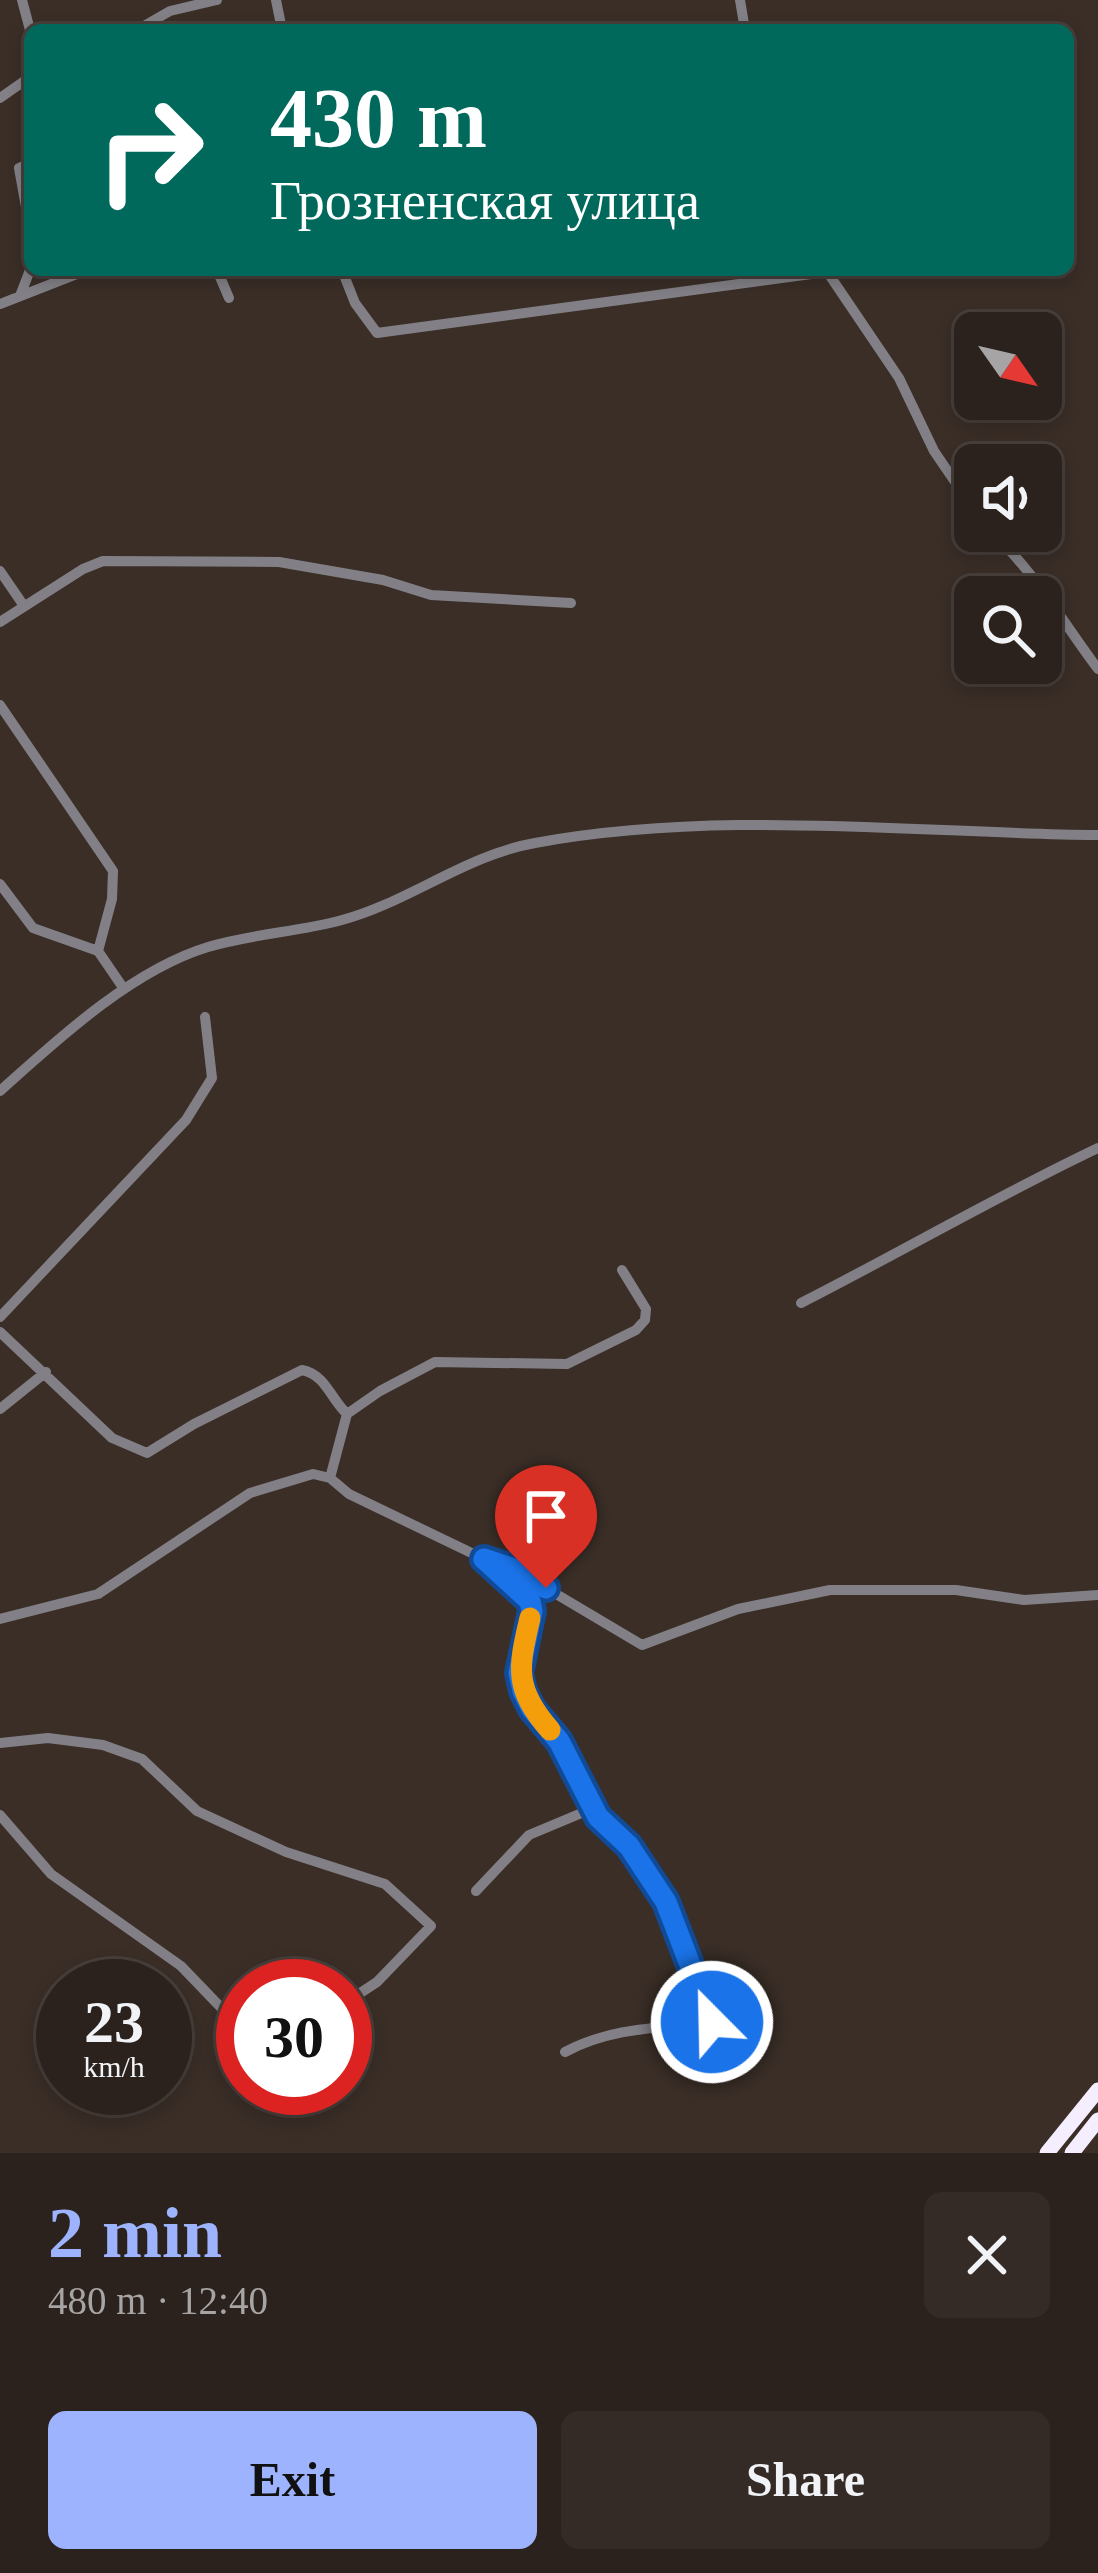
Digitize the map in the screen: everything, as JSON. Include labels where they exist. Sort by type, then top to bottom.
[{"type":"highway","points":[[1047,2153],[1098,2090]]},
{"type":"highway","points":[[1072,2153],[1098,2120]]},
{"type":"street","points":[[147,24],[170,11],[217,0]]},
{"type":"street","points":[[24,166],[19,168],[24,196]]},
{"type":"street","points":[[20,296],[28,276]]},
{"type":"street","points":[[0,304],[72,276]]},
{"type":"street","points":[[220,276],[229,298]]},
{"type":"street","points":[[344,276],[355,303],[377,333],[790,276]]},
{"type":"street","points":[[829,276],[899,378],[934,451],[954,480]]},
{"type":"street","points":[[1014,552],[1098,669]]},
{"type":"street","points":[[0,622],[83,569],[104,561],[279,562],[383,580],[431,595],[571,603]]},
{"type":"street","points":[[0,571],[24,606]]},
{"type":"street","points":[[0,704],[113,871],[112,899],[98,951]]},
{"type":"street","points":[[0,1090],[142,977],[210,946],[344,920],[496,853],[534,843],[633,828],[858,826],[1098,835]]},
{"type":"street","points":[[0,884],[33,928],[98,951],[124,989]]},
{"type":"street","points":[[0,1318],[186,1120],[212,1078],[205,1017]]},
{"type":"street","points":[[801,1303],[992,1199],[1098,1148]]},
{"type":"street","points":[[330,1478],[347,1414],[380,1390],[435,1362],[566,1364],[636,1330],[645,1320],[646,1309],[622,1270]]},
{"type":"street","points":[[0,1332],[112,1438],[147,1453],[302,1370],[323,1380],[347,1414]]},
{"type":"street","points":[[0,1409],[46,1372]]},
{"type":"street","points":[[0,1619],[98,1594],[250,1493],[313,1474],[330,1478],[349,1494],[484,1559],[514,1569],[641,1645],[738,1609],[830,1590],[956,1590],[1024,1600],[1098,1595]]},
{"type":"street","points":[[484,1559],[530,1601],[519,1673],[523,1691],[559,1741],[598,1817],[629,1846],[666,1902],[712,2022],[620,2030],[566,2052]]},
{"type":"street","points":[[0,1743],[49,1738],[103,1745],[142,1759],[197,1811],[286,1852],[385,1884],[431,1926],[372,1985]]},
{"type":"street","points":[[476,1891],[529,1835],[584,1812],[591,1802]]},
{"type":"street","points":[[0,1815],[51,1874],[181,1966],[216,2002]]},
{"type":"slow traffic","points":[[530,1618],[519,1673],[532,1709],[550,1730]]},
{"type":"route","points":[[546,1588],[514,1569],[484,1559],[530,1601],[519,1673],[523,1691],[559,1741],[598,1817],[629,1846],[666,1902],[712,2022]]}]
